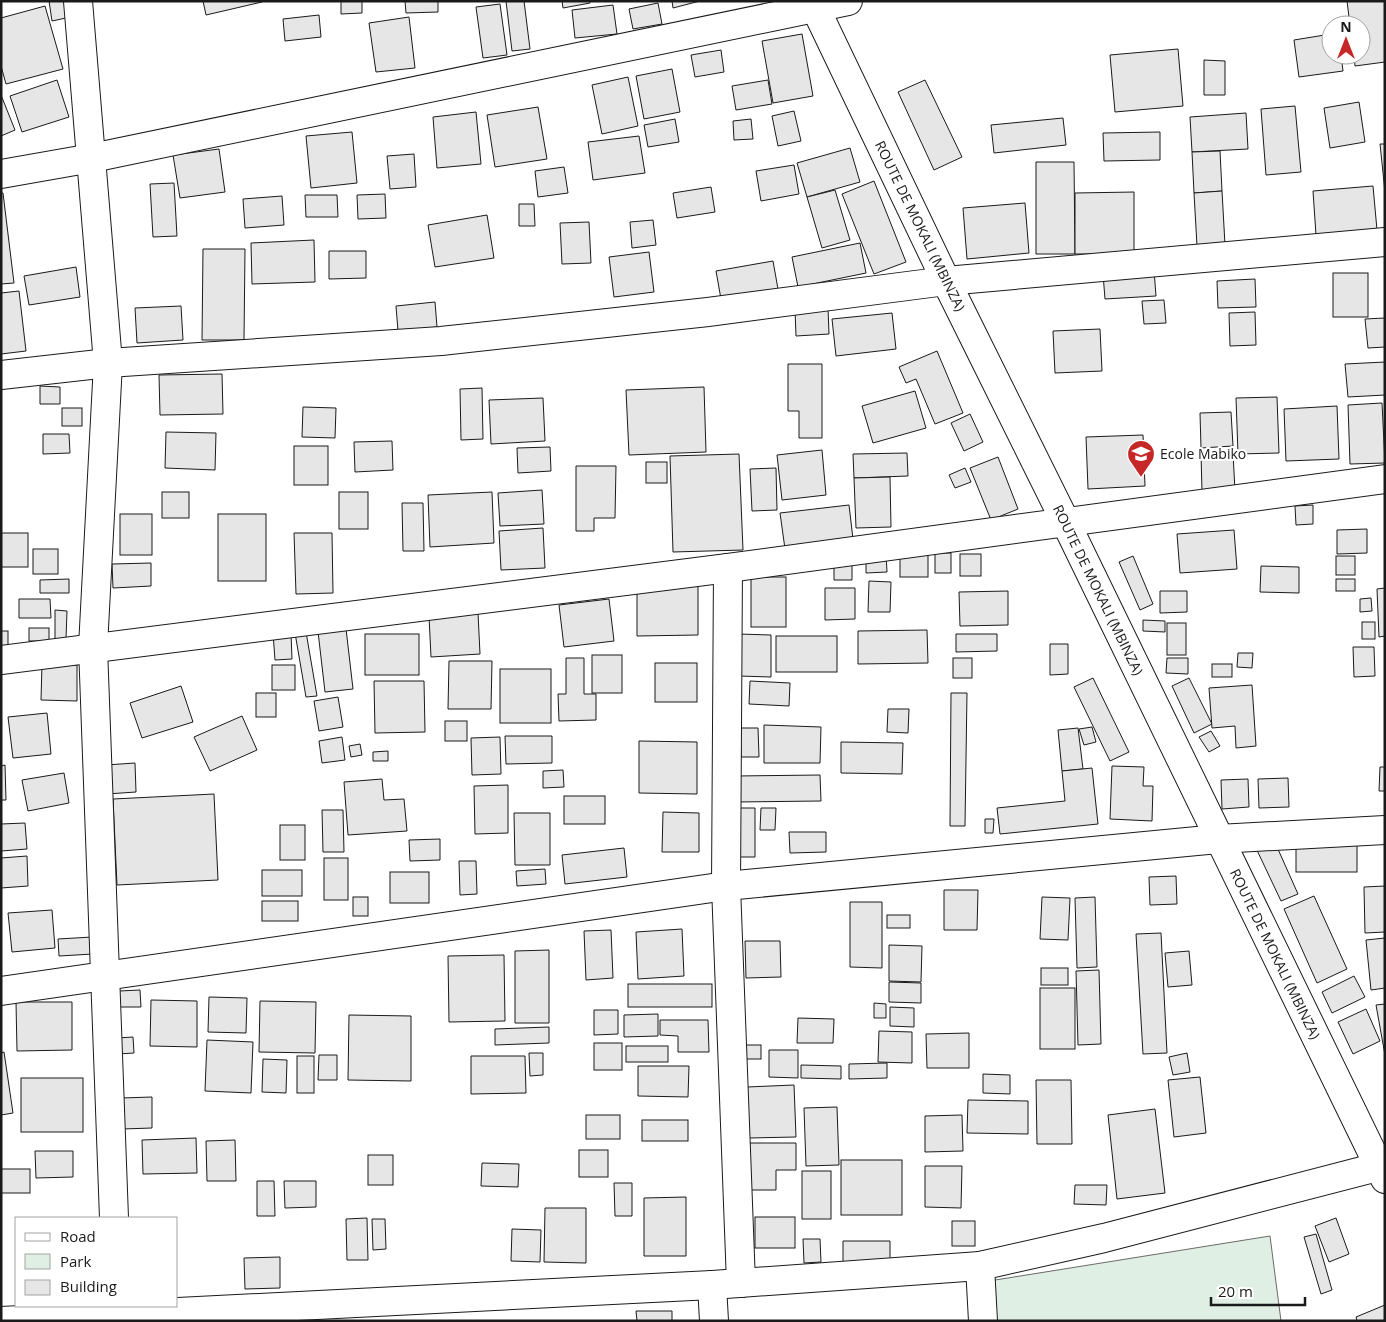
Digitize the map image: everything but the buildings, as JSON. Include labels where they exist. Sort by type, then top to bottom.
[{"type":"street","points":[[78,1],[108,363],[93,647],[114,1217]]},
{"type":"street","points":[[1,174],[92,158],[813,4],[848,1]]},
{"type":"street","name":"ROUTE DE MOKALI (MBINZA)","points":[[813,4],[1218,839],[1383,1170]]},
{"type":"street","points":[[1,375],[108,363],[441,341],[708,312],[946,281],[1385,242]]},
{"type":"street","points":[[1,660],[728,568],[1385,479]]},
{"type":"street","points":[[728,568],[726,886],[742,1283]]},
{"type":"street","points":[[1,991],[726,886],[1218,839],[1385,830]]},
{"type":"street","points":[[1,1321],[712,1285],[980,1266],[1114,1236],[1383,1170]]},
{"type":"street","points":[[980,1266],[983,1321]]},
{"type":"street","points":[[712,1285],[714,1321]]},
{"type":"green space","points":[[1270,1236],[1281,1321],[991,1321],[989,1281]]},
{"type":"place","name":"Ecole Mabiko","points":[[1141,478]]}]
